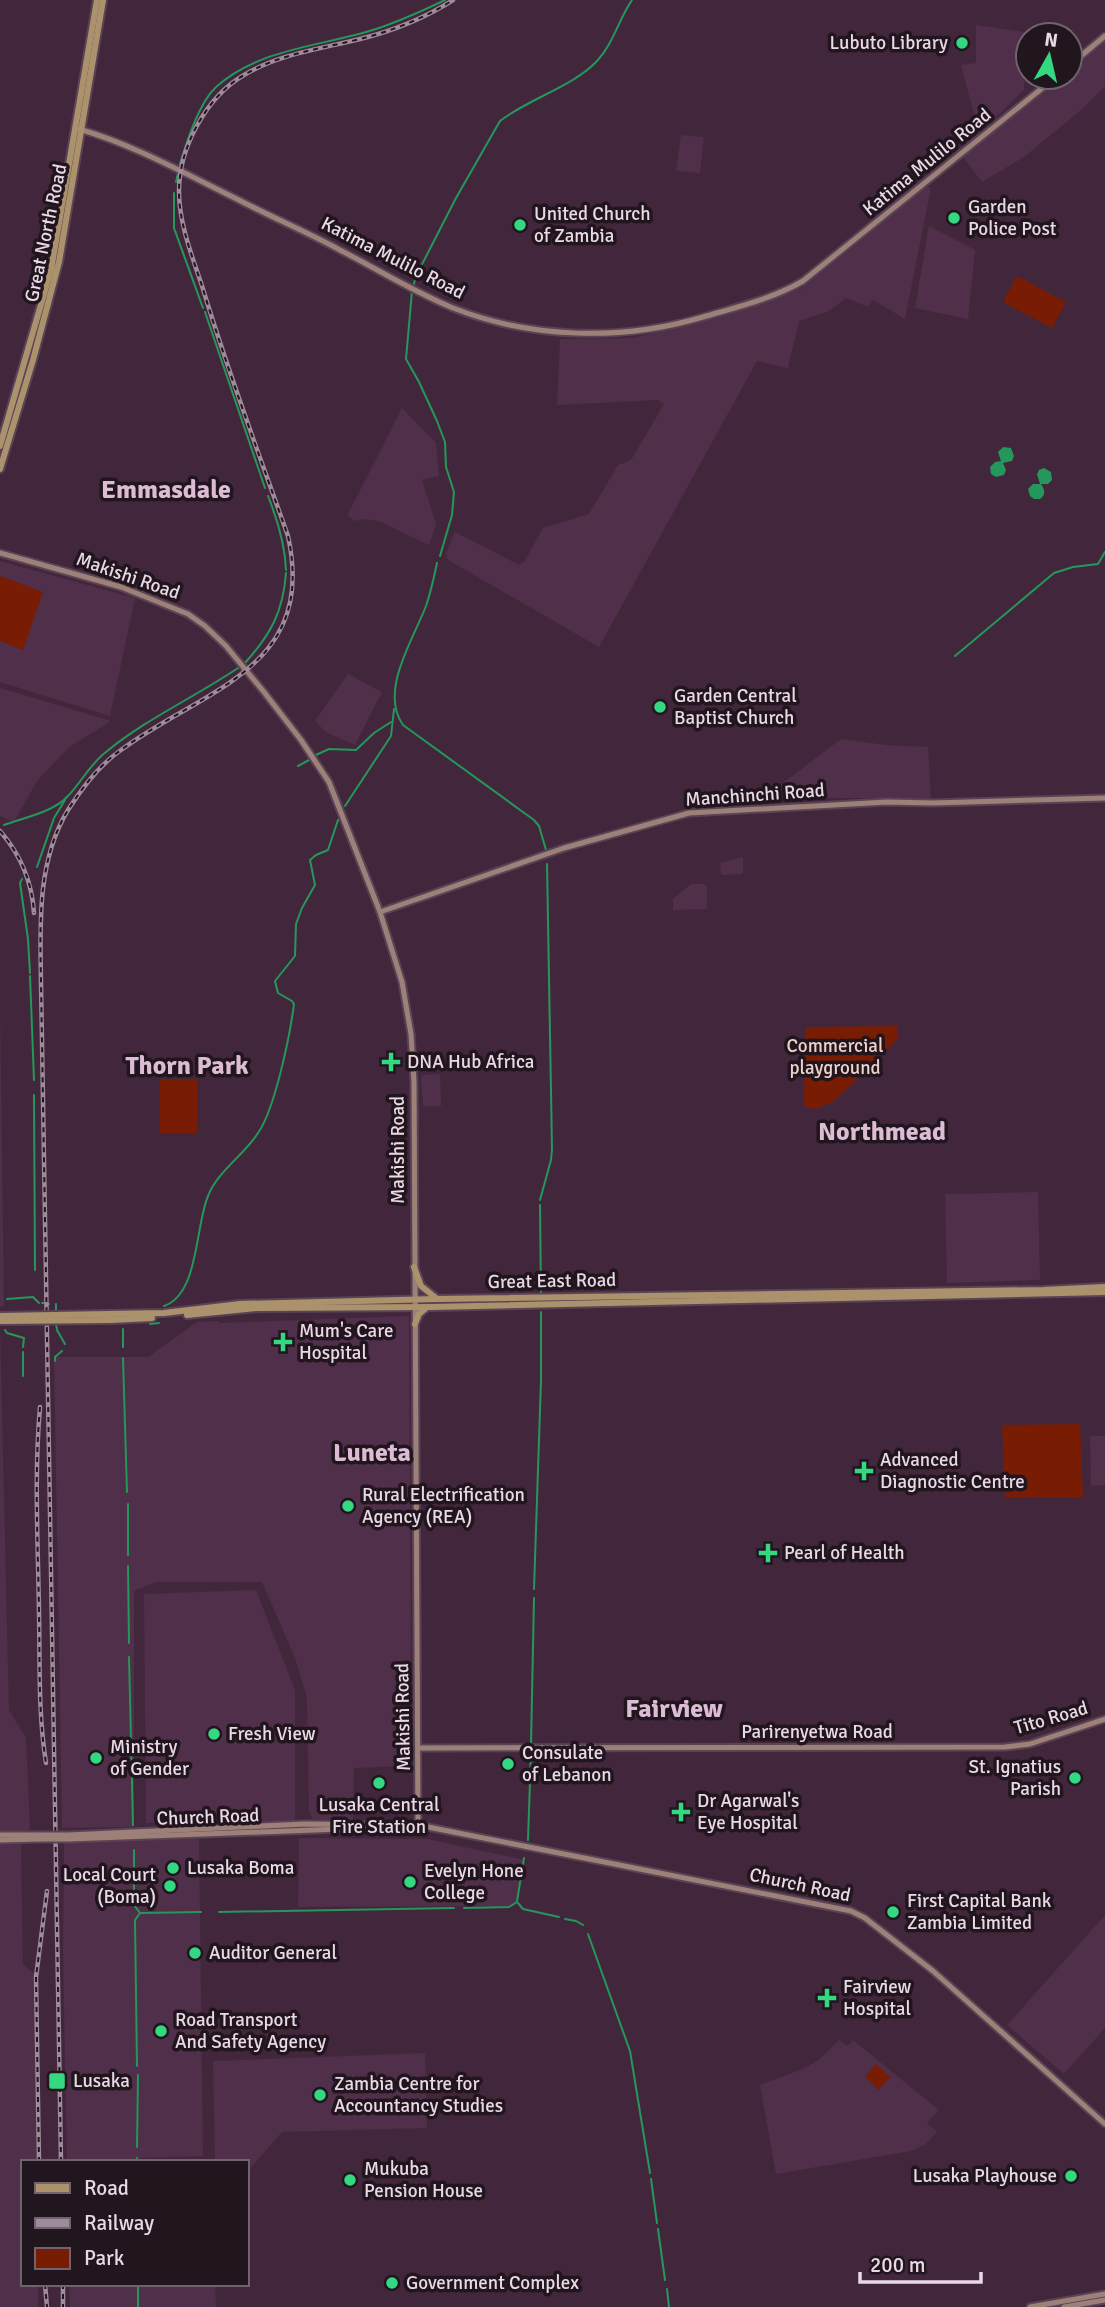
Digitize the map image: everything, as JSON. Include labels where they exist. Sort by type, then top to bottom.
[{"type":"main road","name":"Great North Road","points":[[0,446],[51,271],[80,129],[97,0]]},
{"type":"main road","name":"Great North Road","points":[[0,468],[59,262],[103,0]]},
{"type":"main road","points":[[1084,53],[1105,36]]},
{"type":"main road","name":"Katima Mulilo Road","points":[[80,129],[168,164],[454,308],[505,324],[608,334],[648,331],[739,307],[789,289],[803,281],[1039,91]]},
{"type":"main road","name":"Makishi Road","points":[[0,553],[139,593],[180,610],[205,626],[226,646],[264,692],[322,771],[380,912],[402,982],[411,1034],[414,1082],[418,1825]]},
{"type":"main road","name":"Manchinchi Road","points":[[380,912],[608,834],[689,813],[887,802],[1105,798]]},
{"type":"main road","points":[[415,1267],[421,1286],[436,1298]]},
{"type":"main road","name":"Great East Road","points":[[0,1321],[110,1317],[240,1304],[414,1303],[436,1298],[1105,1287]]},
{"type":"main road","name":"Great East Road","points":[[414,1303],[432,1307],[1105,1292]]},
{"type":"main road","points":[[415,1324],[419,1314],[432,1307]]},
{"type":"main road","name":"Great East Road","points":[[0,1316],[110,1317]]},
{"type":"main road","name":"Tito Road","points":[[1005,1746],[1030,1744],[1105,1719]]},
{"type":"main road","name":"Parirenyetwa Road","points":[[419,1748],[1005,1746]]},
{"type":"main road","points":[[387,1824],[414,1819],[419,1812]]},
{"type":"main road","name":"Church Road","points":[[0,1837],[359,1829],[418,1825]]},
{"type":"main road","name":"Church Road","points":[[69,1837],[211,1827],[418,1825],[838,1908],[861,1915],[931,1970],[1105,2124]]},
{"type":"main road","points":[[1030,2307],[1105,2294]]},
{"type":"main road","points":[[1064,2307],[1105,2300]]},
{"type":"shaded area","points":[[976,25],[1014,31],[1014,91],[1023,91],[987,126],[977,126],[961,65],[976,63]]},
{"type":"shaded area","points":[[1105,41],[1105,86],[1081,110],[1024,157],[982,182],[963,157],[1044,91],[1084,91],[1084,58]]},
{"type":"shaded area","points":[[681,135],[704,137],[700,173],[676,171]]},
{"type":"shaded area","points":[[927,186],[931,188],[905,319],[873,300],[868,307],[846,298],[829,311],[799,321],[788,368],[757,361],[599,647],[448,560],[446,553],[455,532],[519,565],[524,562],[543,528],[589,514],[618,465],[633,457],[664,404],[658,400],[557,405],[560,339],[633,338],[729,314],[800,289]]},
{"type":"shaded area","points":[[929,226],[975,250],[968,319],[915,308]]},
{"type":"shaded area","points":[[402,408],[436,443],[439,476],[422,480],[436,524],[429,545],[379,521],[356,521],[347,516]]},
{"type":"shaded area","points":[[1003,447],[1011,448],[1014,456],[1012,461],[1003,463],[1006,470],[1004,475],[996,477],[991,474],[990,467],[1001,461],[998,452]]},
{"type":"shaded area","points":[[1044,468],[1051,472],[1052,480],[1048,484],[1041,484],[1043,496],[1034,499],[1028,489],[1033,484],[1040,484],[1037,474]]},
{"type":"shaded area","points":[[0,561],[135,598],[110,716],[0,682]]},
{"type":"shaded area","points":[[348,674],[382,692],[355,745],[326,732],[315,721]]},
{"type":"shaded area","points":[[0,688],[111,721],[69,747],[37,781],[14,822],[0,816]]},
{"type":"shaded area","points":[[841,739],[928,747],[931,798],[779,798],[779,786]]},
{"type":"shaded area","points":[[743,857],[743,874],[721,875],[720,863]]},
{"type":"shaded area","points":[[691,884],[704,884],[707,887],[707,909],[673,910],[673,899]]},
{"type":"shaded area","points":[[0,1003],[4,1306],[0,1307]]},
{"type":"shaded area","points":[[440,1074],[441,1106],[423,1106],[421,1078],[424,1075]]},
{"type":"shaded area","points":[[1038,1192],[1040,1280],[947,1283],[945,1194]]},
{"type":"shaded area","points":[[409,1316],[411,1667],[405,1766],[354,1768],[353,1820],[313,1819],[309,1812],[307,1698],[295,1658],[262,1582],[156,1582],[134,1591],[134,1827],[62,1828],[54,1357],[148,1357],[197,1322]]},
{"type":"shaded area","points":[[0,1326],[9,1710],[26,1738],[30,1828],[21,1845],[23,1965],[35,1974],[37,2160],[21,2160],[21,2286],[38,2286],[38,2307],[0,2307]]},
{"type":"shaded area","points":[[1090,1436],[1105,1436],[1105,1485],[1091,1486]]},
{"type":"shaded area","points":[[256,1590],[295,1690],[295,1821],[146,1823],[144,1594]]},
{"type":"shaded area","points":[[199,1836],[203,2156],[139,2160],[67,2160],[64,1841]]},
{"type":"shaded area","name":"Evelyn Hone College","points":[[299,1838],[427,1839],[525,1860],[518,1904],[298,1907]]},
{"type":"shaded area","points":[[1105,1915],[1105,2028],[1064,2074],[1007,2025]]},
{"type":"shaded area","points":[[839,2040],[848,2046],[853,2040],[939,2110],[927,2123],[937,2132],[926,2144],[911,2151],[776,2174],[760,2085],[805,2068],[820,2059]]},
{"type":"shaded area","name":"Zambia Centre for Accountancy Studies","points":[[425,2053],[427,2128],[282,2132],[248,2171],[248,2160],[215,2160],[213,2061]]},
{"type":"shaded area","points":[[69,2286],[215,2286],[216,2307],[70,2307]]},
{"type":"green space","points":[[1017,276],[1066,302],[1052,328],[1003,302]]},
{"type":"green space","points":[[0,576],[43,592],[23,650],[0,641]]},
{"type":"green space","name":"Commercial playground","points":[[897,1026],[897,1040],[833,1102],[815,1109],[804,1106],[805,1027]]},
{"type":"green space","points":[[160,1079],[197,1079],[197,1133],[159,1133]]},
{"type":"green space","points":[[1080,1424],[1083,1497],[1005,1497],[1002,1425]]},
{"type":"green space","points":[[876,2064],[890,2077],[879,2090],[865,2077]]},
{"type":"waterway","points":[[180,164],[204,103],[216,87],[233,74],[272,56],[385,26],[445,0]]},
{"type":"waterway","points":[[440,556],[452,515],[454,492],[446,467],[445,442],[406,359],[412,291],[416,276],[500,121],[576,78],[597,61],[632,0]]},
{"type":"waterway","points":[[176,182],[178,173]]},
{"type":"waterway","points":[[174,193],[174,228],[203,308]]},
{"type":"waterway","points":[[205,312],[265,488]]},
{"type":"waterway","points":[[268,496],[280,533],[286,570]]},
{"type":"waterway","points":[[955,656],[1054,573],[1098,564],[1105,552]]},
{"type":"waterway","points":[[437,563],[426,606],[396,681],[397,712],[403,725],[534,820],[539,826],[546,850]]},
{"type":"waterway","points":[[245,663],[274,622],[282,599],[286,573]]},
{"type":"waterway","points":[[4,825],[46,811],[61,802],[95,762],[121,740],[238,668]]},
{"type":"waterway","points":[[345,806],[391,736],[394,709]]},
{"type":"waterway","points":[[316,755],[329,749],[356,750],[391,722]]},
{"type":"waterway","points":[[298,766],[309,760]]},
{"type":"waterway","points":[[37,867],[54,818],[65,800]]},
{"type":"waterway","points":[[164,1306],[175,1299],[184,1288],[190,1274],[204,1209],[212,1187],[258,1133],[270,1107],[285,1052],[294,1004],[278,993],[275,981],[295,956],[296,924],[315,885],[310,860],[328,850],[338,820]]},
{"type":"waterway","points":[[540,1200],[552,1149],[547,864]]},
{"type":"waterway","points":[[22,879],[20,883],[30,973]]},
{"type":"waterway","points":[[30,976],[34,1080]]},
{"type":"waterway","points":[[34,1095],[35,1270]]},
{"type":"waterway","points":[[540,1205],[541,1293]]},
{"type":"waterway","points":[[7,1299],[33,1297],[39,1303]]},
{"type":"waterway","points":[[56,1304],[56,1314]]},
{"type":"waterway","points":[[534,1589],[541,1312]]},
{"type":"waterway","points":[[56,1323],[65,1344]]},
{"type":"waterway","points":[[150,1324],[159,1323]]},
{"type":"waterway","points":[[123,1329],[123,1347]]},
{"type":"waterway","points":[[5,1330],[24,1338],[23,1347]]},
{"type":"waterway","points":[[55,1361],[55,1357],[62,1351]]},
{"type":"waterway","points":[[23,1352],[23,1376]]},
{"type":"waterway","points":[[123,1358],[127,1492]]},
{"type":"waterway","points":[[128,1504],[128,1555]]},
{"type":"waterway","points":[[128,1566],[129,1643]]},
{"type":"waterway","points":[[531,1744],[534,1598]]},
{"type":"waterway","points":[[129,1657],[133,1825]]},
{"type":"waterway","points":[[528,1840],[531,1752]]},
{"type":"waterway","points":[[134,1850],[134,1905],[140,1913],[135,1920],[137,2066]]},
{"type":"waterway","points":[[517,1901],[524,1858]]},
{"type":"waterway","points":[[464,1908],[509,1907],[517,1902]]},
{"type":"waterway","points":[[518,1903],[523,1909],[559,1917]]},
{"type":"waterway","points":[[219,1912],[454,1908]]},
{"type":"waterway","points":[[141,1913],[201,1912]]},
{"type":"waterway","points":[[565,1919],[583,1925]]},
{"type":"waterway","points":[[588,1934],[630,2051],[650,2173]]},
{"type":"waterway","points":[[137,2147],[138,2075]]},
{"type":"waterway","points":[[651,2179],[657,2223]]},
{"type":"waterway","points":[[658,2229],[665,2280]]},
{"type":"waterway","points":[[138,2286],[138,2307]]},
{"type":"waterway","points":[[667,2289],[669,2307]]},
{"type":"railway","points":[[61,2160],[41,960],[41,916],[46,872],[58,830],[68,810],[98,770],[153,728],[247,670],[270,646],[286,617],[293,581],[288,536],[223,351],[181,216],[180,175],[197,125],[218,96],[257,68],[286,57],[396,28],[453,0]]},
{"type":"railway","points":[[0,831],[24,869],[31,890],[34,913]]},
{"type":"railway","points":[[40,1407],[37,1484],[40,1669],[46,1763]]},
{"type":"railway","points":[[39,2160],[36,1977],[47,1891]]},
{"type":"railway","points":[[45,2286],[47,2307]]},
{"type":"railway","points":[[63,2286],[63,2307]]},
{"type":"place","name":"Lubuto Library","points":[[962,43]]},
{"type":"place","name":"Garden Police Post","points":[[954,218]]},
{"type":"place","name":"United Church of Zambia","points":[[520,225]]},
{"type":"place","name":"Garden Central Baptist Church","points":[[660,707]]},
{"type":"place","name":"DNA Hub Africa","points":[[391,1062]]},
{"type":"place","name":"Mum's Care Hospital","points":[[283,1342]]},
{"type":"place","name":"Advanced Diagnostic Centre","points":[[864,1471]]},
{"type":"place","name":"Rural Electrification Agency (REA)","points":[[348,1506]]},
{"type":"place","name":"Pearl of Health","points":[[768,1553]]},
{"type":"place","name":"Fresh View","points":[[214,1734]]},
{"type":"place","name":"Ministry of Gender","points":[[96,1758]]},
{"type":"place","name":"Consulate of Lebanon","points":[[508,1764]]},
{"type":"place","name":"St. Ignatius Parish","points":[[1075,1778]]},
{"type":"place","name":"Lusaka Central Fire Station","points":[[379,1783]]},
{"type":"place","name":"Dr Agarwal's Eye Hospital","points":[[681,1812]]},
{"type":"place","name":"Lusaka Boma","points":[[173,1868]]},
{"type":"place","name":"Evelyn Hone College","points":[[410,1882]]},
{"type":"place","name":"Local Court (Boma)","points":[[170,1886]]},
{"type":"place","name":"First Capital Bank Zambia Limited","points":[[893,1912]]},
{"type":"place","name":"Auditor General","points":[[195,1953]]},
{"type":"place","name":"Fairview Hospital","points":[[827,1998]]},
{"type":"place","name":"Road Transport And Safety Agency","points":[[161,2031]]},
{"type":"place","name":"Lusaka","points":[[57,2081]]},
{"type":"place","name":"Zambia Centre for Accountancy Studies","points":[[320,2095]]},
{"type":"place","name":"Lusaka Playhouse","points":[[1071,2176]]},
{"type":"place","name":"Mukuba Pension House","points":[[350,2180]]},
{"type":"place","name":"Government Complex","points":[[392,2283]]},
{"type":"district","name":"Emmasdale","points":[[166,490]]},
{"type":"district","name":"Thorn Park","points":[[187,1066]]},
{"type":"district","name":"Northmead","points":[[882,1132]]},
{"type":"district","name":"Luneta","points":[[372,1453]]},
{"type":"district","name":"Fairview","points":[[674,1709]]}]
